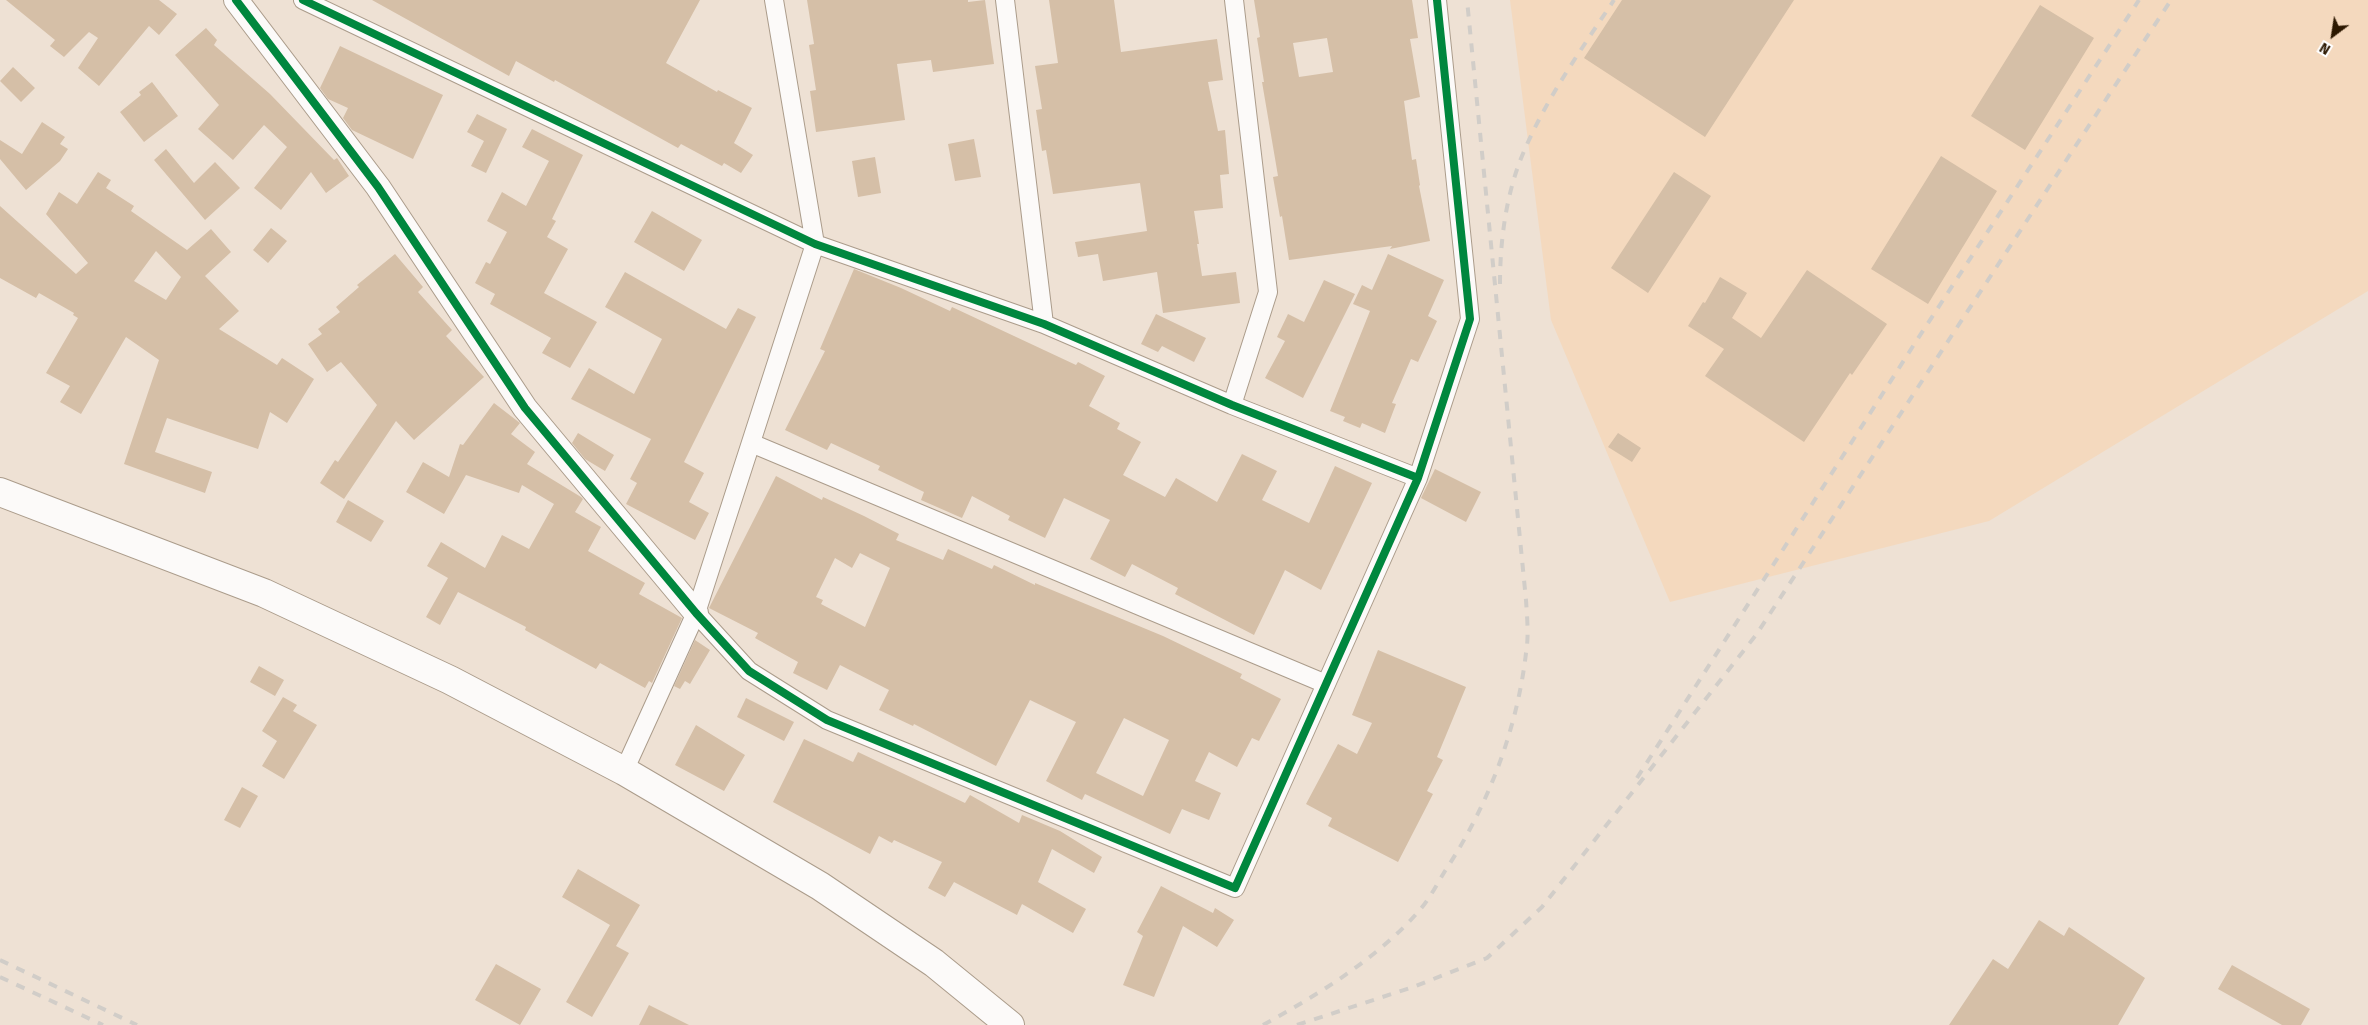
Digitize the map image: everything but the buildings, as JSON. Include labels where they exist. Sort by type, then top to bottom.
[{"type":"highway","points":[[0,492],[264,593],[450,680],[624,771],[820,886],[934,963],[1010,1025]]},
{"type":"street","points":[[236,0],[378,186],[525,408],[696,613],[749,671],[827,720],[1235,888],[1418,478],[1470,319],[1437,0]]},
{"type":"street","points":[[303,0],[815,244],[1044,324],[1232,405],[1418,478]]},
{"type":"street","points":[[624,771],[696,613],[815,244],[774,0]]},
{"type":"street","points":[[1005,0],[1044,324]]},
{"type":"street","points":[[1232,405],[1268,292],[1234,0]]},
{"type":"street","points":[[751,443],[1326,684]]},
{"type":"shaded area","points":[[1510,0],[2368,0],[2368,291],[1989,521],[1670,602],[1551,320]]},
{"type":"railway","points":[[1263,1025],[1325,989],[1365,960],[1402,929],[1426,902],[1475,820],[1487,794],[1508,739],[1522,682],[1527,647],[1526,600],[1467,0]]},
{"type":"railway","points":[[1500,284],[1505,218],[1516,171],[1522,156],[1541,115],[1576,57],[1614,0]]},
{"type":"railway","points":[[1637,778],[1915,343],[2139,0]]},
{"type":"railway","points":[[1297,1025],[1413,987],[1487,958],[1542,907],[1756,635],[2171,0]]},
{"type":"railway","points":[[0,960],[137,1025]]},
{"type":"railway","points":[[0,977],[103,1025]]},
{"type":"cycle path","points":[[236,0],[378,187],[525,408],[696,613],[749,671],[827,720],[1235,888],[1418,478],[1470,319],[1437,0]]},
{"type":"cycle path","points":[[303,0],[815,244],[1044,324],[1232,405],[1418,478]]}]
